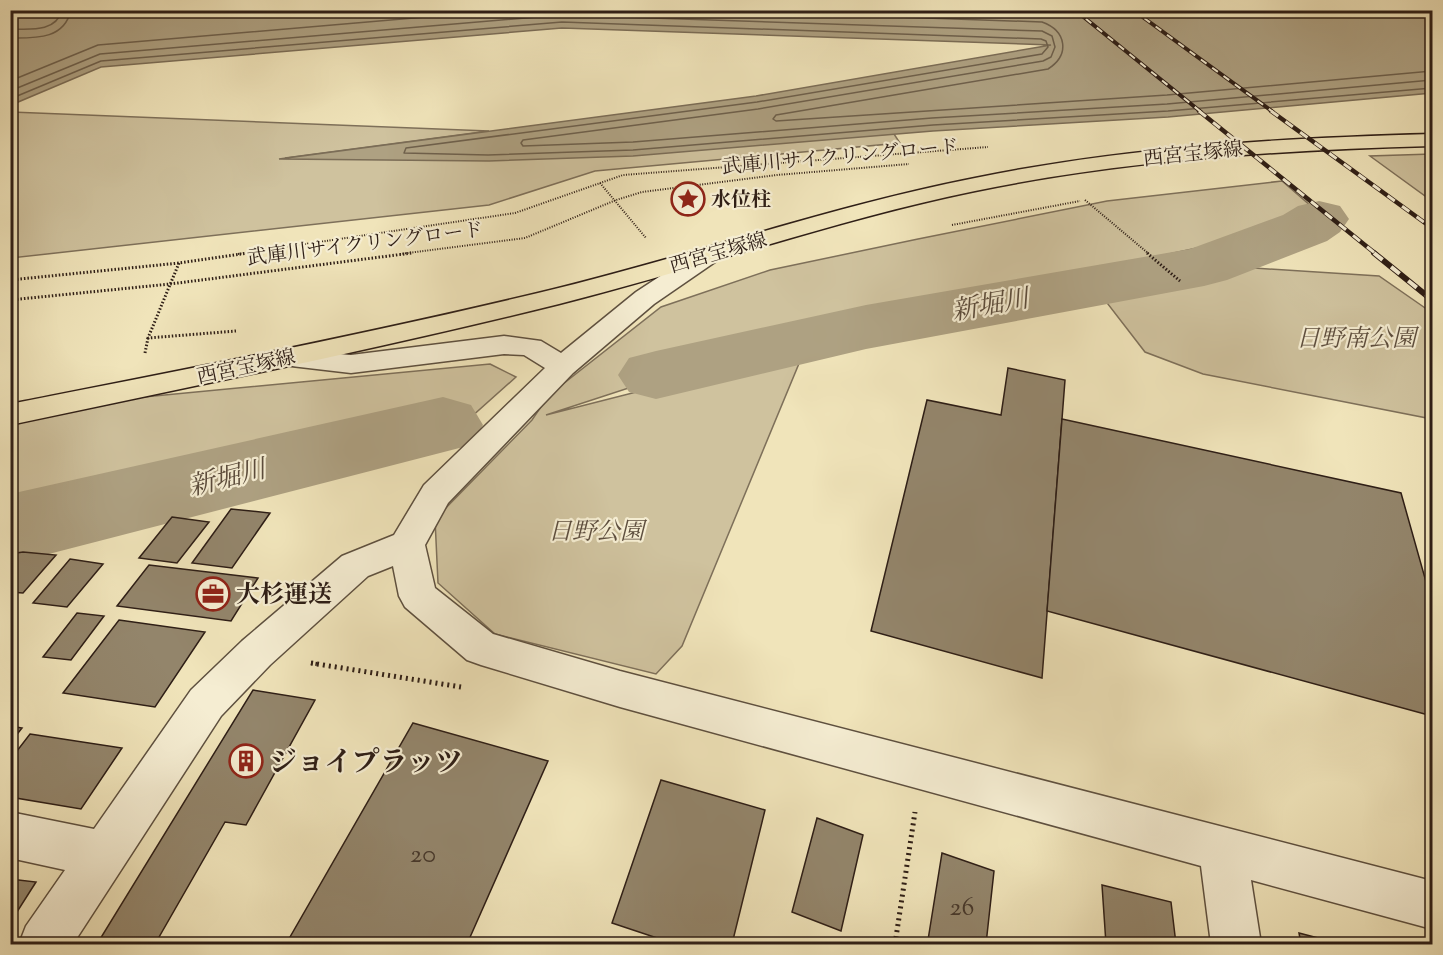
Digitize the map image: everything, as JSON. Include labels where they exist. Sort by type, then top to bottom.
[{"type":"main road","points":[[1235,148],[1432,133]]},
{"type":"main road","name":"西宮宝塚線","points":[[10,415],[284,358],[539,301],[706,257],[846,215],[974,185],[1109,162],[1235,148],[1432,140]]},
{"type":"street","points":[[44,945],[206,703],[256,653],[355,566],[407,545],[436,494],[563,366],[645,298],[706,257]]},
{"type":"street","points":[[284,358],[351,364],[504,345],[531,347],[563,366]]},
{"type":"street","points":[[407,545],[418,596],[481,648],[620,689],[1432,905]]},
{"type":"street","points":[[10,835],[104,855]]},
{"type":"street","points":[[1223,851],[1236,945]]},
{"type":"path","points":[[10,280],[180,263],[515,213],[623,175],[992,147]]},
{"type":"path","name":"武庫川サイクリングロード","points":[[10,300],[170,284],[525,238],[616,200],[642,192],[777,175],[909,164]]},
{"type":"path","points":[[600,183],[647,239]]},
{"type":"path","points":[[945,226],[1096,198]]},
{"type":"path","points":[[1085,200],[1180,281]]},
{"type":"path","points":[[144,354],[148,338],[180,263]]},
{"type":"path","points":[[148,338],[239,330]]},
{"type":"path","points":[[256,653],[470,688]]},
{"type":"path","points":[[895,945],[921,768]]},
{"type":"green space","points":[[11,112],[489,131],[285,158],[894,134],[900,143],[595,171],[489,205],[11,258]]},
{"type":"green space","points":[[1432,154],[1432,201],[1370,156]]},
{"type":"green space","name":"日野公園","points":[[1282,181],[1319,213],[1211,245],[791,335],[546,415],[805,349],[682,646],[656,674],[495,634],[438,583],[435,519],[532,420],[549,395],[661,307],[770,270],[918,239],[1107,201]]},
{"type":"green space","name":"日野南公園","points":[[1254,268],[1379,276],[1428,310],[1432,314],[1432,419],[1203,374],[1145,352],[1104,299],[1135,289]]},
{"type":"green space","points":[[490,364],[516,377],[442,443],[11,547],[10,425],[123,399]]},
{"type":"water","points":[[94,11],[1432,11],[1432,93],[1168,117],[933,131],[633,156],[489,161],[279,159],[756,96],[1051,45],[562,28],[101,67],[11,105],[11,16]]},
{"type":"building","points":[[1008,368],[1065,380],[1042,678],[871,631],[927,400],[1001,415]]},
{"type":"building","points":[[1062,419],[1401,493],[1432,603],[1432,716],[1047,611]]},
{"type":"building","points":[[231,509],[270,513],[232,568],[192,563]]},
{"type":"building","points":[[172,517],[209,522],[177,563],[139,558]]},
{"type":"building","points":[[23,552],[56,555],[23,593],[10,592],[10,554]]},
{"type":"building","points":[[70,559],[103,564],[67,607],[33,603]]},
{"type":"building","points":[[149,565],[258,578],[231,621],[117,606]]},
{"type":"building","points":[[77,613],[104,616],[71,660],[43,657]]},
{"type":"building","points":[[119,620],[205,632],[155,707],[63,693]]},
{"type":"building","name":"ジョイプラッツ","points":[[253,690],[315,700],[246,825],[225,822],[155,944],[97,944]]},
{"type":"building","points":[[413,723],[548,761],[467,944],[286,944]]},
{"type":"building","points":[[10,726],[22,728],[10,743]]},
{"type":"building","points":[[30,734],[122,748],[81,809],[10,797],[10,760]]},
{"type":"building","points":[[661,780],[765,810],[732,944],[675,944],[612,923]]},
{"type":"building","points":[[817,818],[863,835],[841,931],[792,912]]},
{"type":"building","points":[[942,853],[994,871],[986,944],[939,944],[928,940]]},
{"type":"building","points":[[10,879],[36,882],[10,923]]},
{"type":"building","points":[[1102,885],[1171,902],[1176,944],[1106,944]]},
{"type":"building","points":[[1299,933],[1341,944],[1301,944]]},
{"type":"waterway","name":"新堀川","points":[[656,375],[866,327],[1204,266],[1305,228],[1319,219]]},
{"type":"waterway","name":"新堀川","points":[[10,529],[443,425]]},
{"type":"railway","points":[[1075,10],[1201,112]]},
{"type":"railway","points":[[1133,10],[1273,112]]},
{"type":"railway","points":[[1199,111],[1376,254]]},
{"type":"railway","points":[[1271,111],[1432,228]]},
{"type":"railway","points":[[1374,253],[1432,300]]},
{"type":"place","name":"水位柱","points":[[688,199]]},
{"type":"place","name":"大杉運送","points":[[213,594]]},
{"type":"place","name":"ジョイプラッツ","points":[[246,761]]}]
